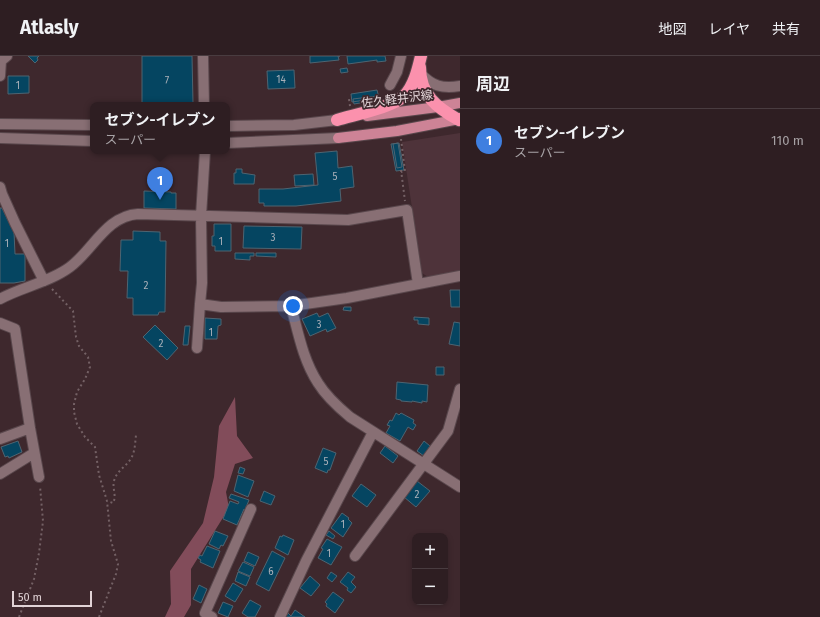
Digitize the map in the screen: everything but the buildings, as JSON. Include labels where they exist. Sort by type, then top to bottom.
[{"type":"highway","points":[[421,58],[420,73],[422,83],[426,91],[438,108],[460,119]]},
{"type":"highway","points":[[337,120],[400,100],[413,82],[421,58]]},
{"type":"main road","name":"佐久軽井沢線","points":[[337,120],[438,108],[460,103]]},
{"type":"main road","points":[[338,138],[397,131],[460,119]]},
{"type":"street","points":[[0,76],[1,61],[7,56]]},
{"type":"street","points":[[203,56],[204,102]]},
{"type":"street","points":[[390,85],[397,72],[401,56]]},
{"type":"street","points":[[420,73],[427,81],[434,85],[450,88],[460,86]]},
{"type":"street","points":[[230,126],[294,125],[337,120]]},
{"type":"street","points":[[0,124],[90,125]]},
{"type":"street","points":[[0,138],[90,141]]},
{"type":"street","points":[[230,143],[338,138]]},
{"type":"street","points":[[197,348],[202,284],[201,216],[205,154]]},
{"type":"street","points":[[0,187],[15,223],[44,281]]},
{"type":"street","points":[[0,299],[44,281],[70,267],[110,225],[120,218],[138,214],[348,220],[407,210],[418,284]]},
{"type":"street","points":[[200,304],[221,307],[291,306],[346,298],[460,276]]},
{"type":"street","points":[[291,306],[303,349],[318,383],[337,406],[350,417],[460,487]]},
{"type":"street","points":[[0,324],[15,329],[39,477]]},
{"type":"street","points":[[355,556],[448,432],[460,389]]},
{"type":"street","points":[[0,438],[30,428]]},
{"type":"street","points":[[280,617],[306,561],[373,432]]},
{"type":"street","points":[[0,474],[34,453]]},
{"type":"street","points":[[212,617],[205,613],[251,509]]},
{"type":"path","points":[[350,107],[349,99],[351,99]]},
{"type":"path","points":[[400,138],[406,171],[401,171],[407,210]]},
{"type":"path","points":[[44,281],[63,299],[73,312],[76,337],[79,346],[88,357],[90,367],[77,392],[74,412],[85,437],[95,447],[107,501],[111,542],[118,564],[116,574],[99,617]]},
{"type":"path","points":[[107,501],[113,503],[115,499],[114,481],[116,475],[130,459],[135,448],[136,435]]},
{"type":"path","points":[[19,617],[34,579],[39,553],[43,521],[39,477]]},
{"type":"shaded area","points":[[460,133],[460,271],[428,277],[422,273],[402,142]]},
{"type":"shaded area","points":[[235,397],[237,436],[253,458],[235,464],[226,492],[229,508],[191,569],[191,605],[184,617],[165,617],[171,604],[170,571],[203,523],[214,477],[219,426]]},
{"type":"place","name":"セブン-イレブン","points":[[160,200]]}]
